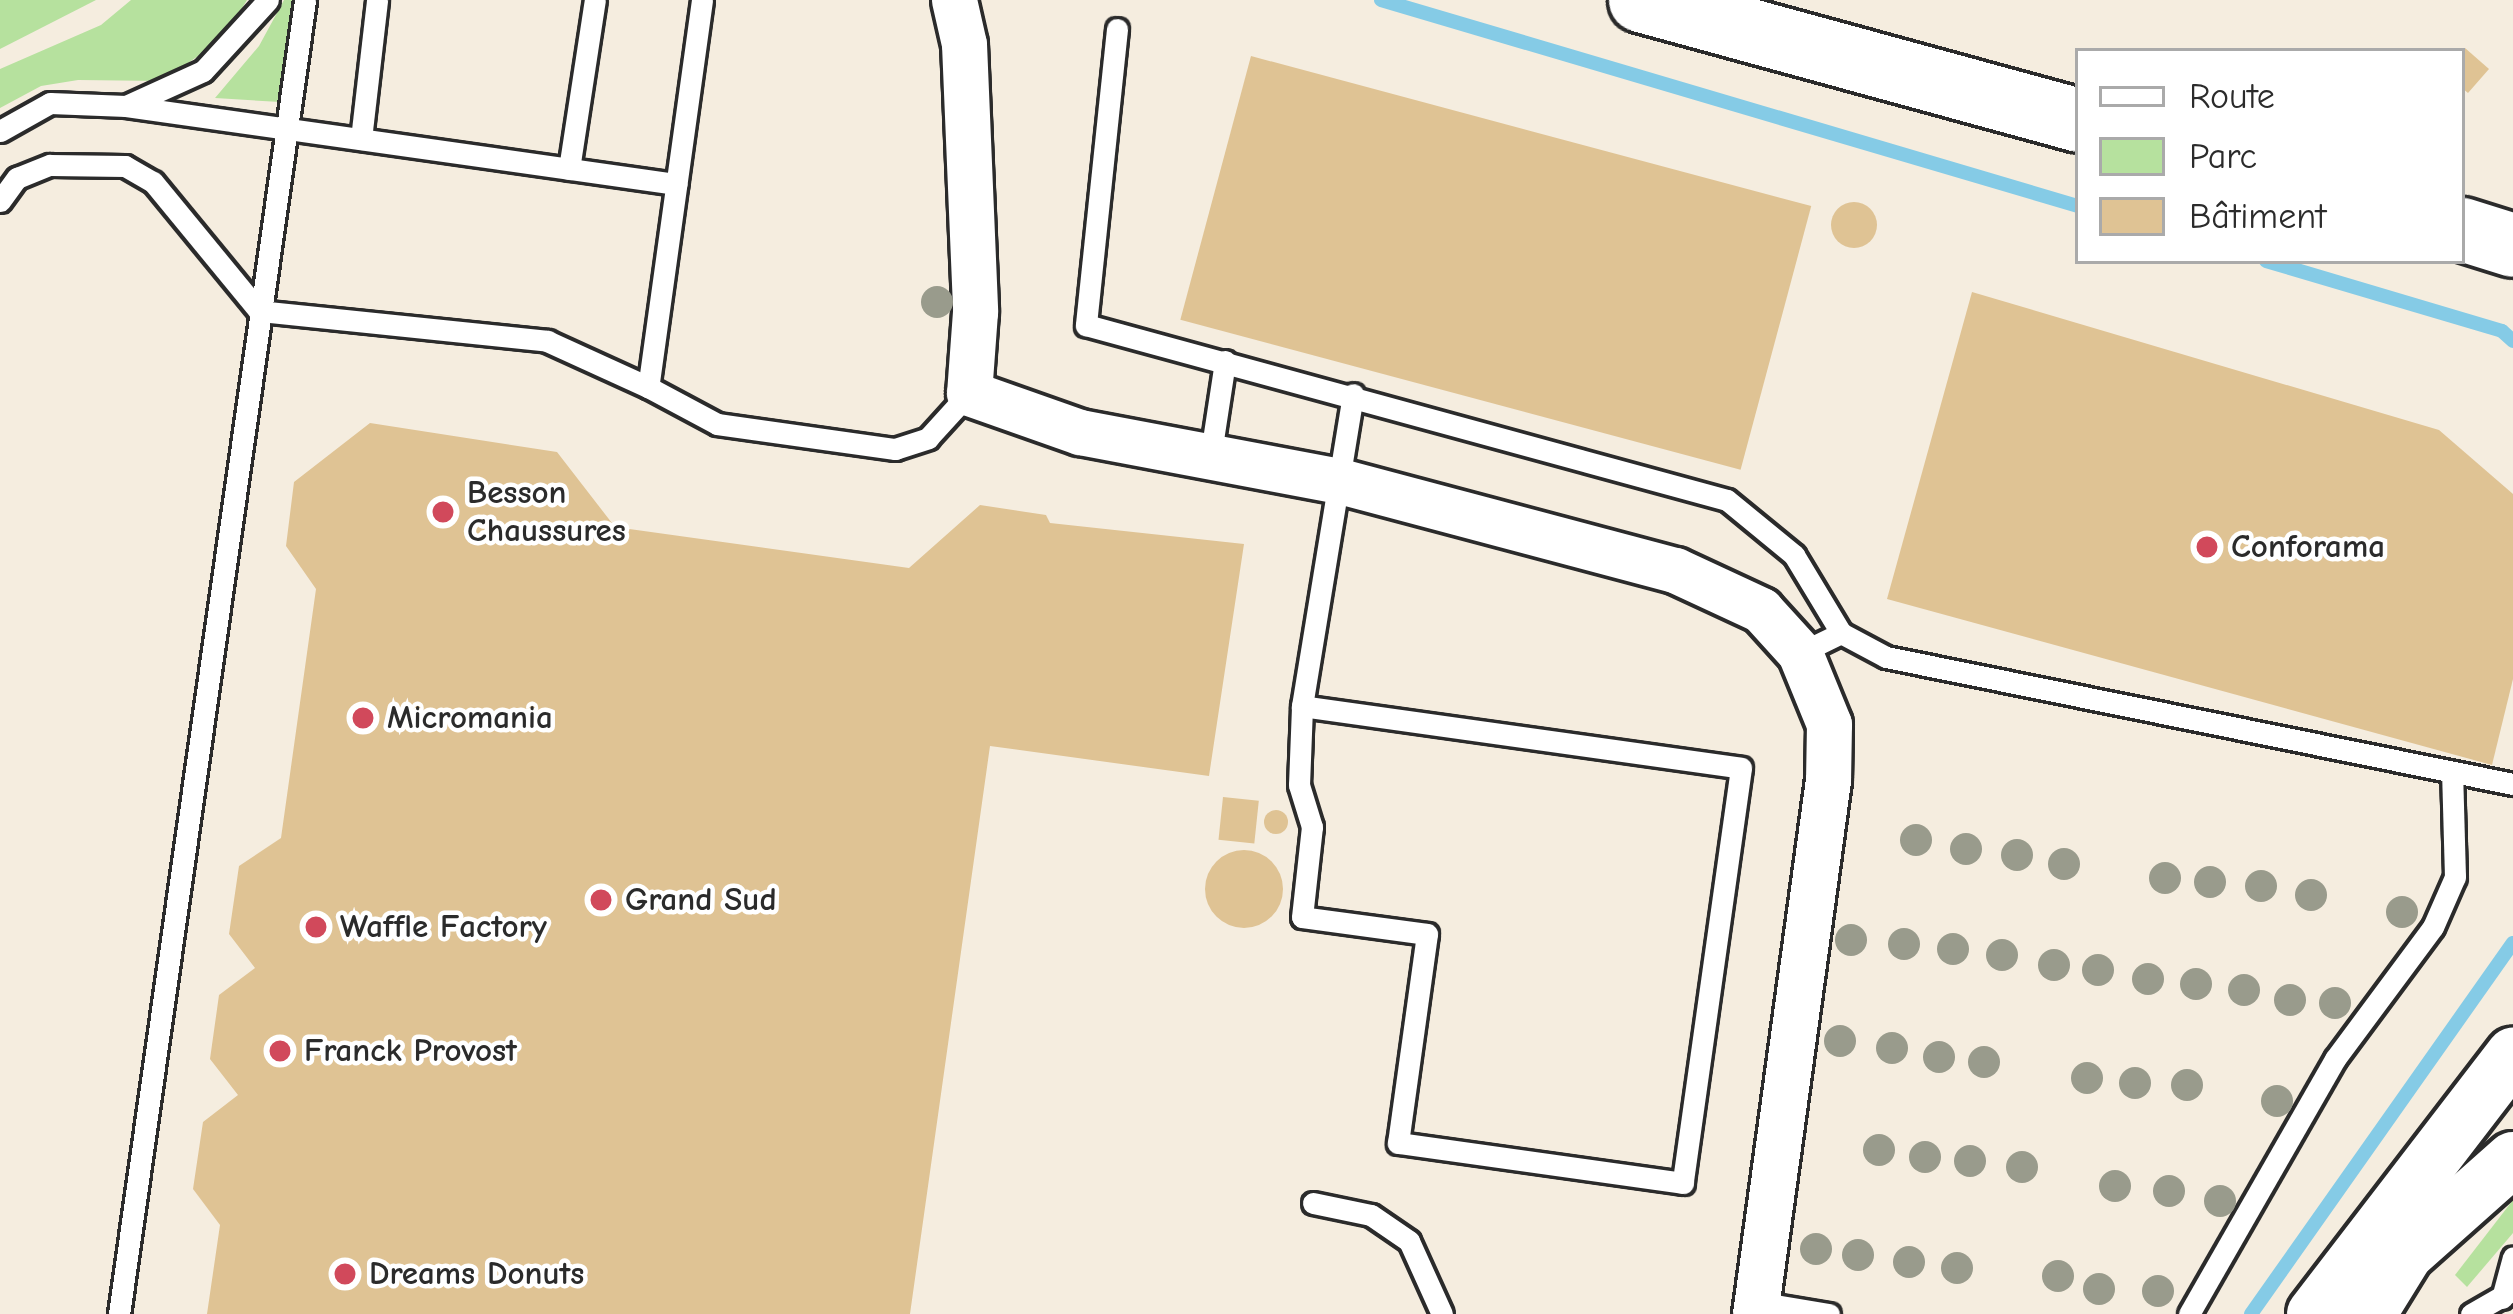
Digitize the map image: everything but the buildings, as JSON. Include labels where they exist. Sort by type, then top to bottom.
[{"type":"main road","points":[[1640,0],[2075,119]]},
{"type":"street","points":[[954,0],[964,44],[975,312],[969,394],[1080,432],[1210,453],[1340,482],[1675,570],[1821,643],[1829,724],[1828,780],[1756,1308]]},
{"type":"street","points":[[964,44],[979,0]]},
{"type":"street","points":[[2314,1314],[2513,1055]]},
{"type":"street","points":[[2369,1314],[2406,1254],[2513,1161]]},
{"type":"street","points":[[2406,1314],[2513,1161]]},
{"type":"lane","points":[[126,106],[203,71],[268,0]]},
{"type":"lane","points":[[119,1314],[283,129],[305,0]]},
{"type":"lane","points":[[569,169],[595,0]]},
{"type":"lane","points":[[648,387],[702,0]]},
{"type":"lane","points":[[361,140],[377,2]]},
{"type":"lane","points":[[1117,29],[1086,325],[1353,394],[1727,500],[1794,556],[1821,643],[2513,784]]},
{"type":"lane","points":[[0,131],[50,103],[126,106],[676,184]]},
{"type":"lane","points":[[0,200],[16,178],[50,165],[124,166],[153,182],[259,311],[547,340],[717,424],[895,449],[928,438],[969,394]]},
{"type":"lane","points":[[1210,453],[1225,361]]},
{"type":"lane","points":[[1302,706],[1741,768],[1683,1183],[1398,1143],[1427,934],[1302,917],[1312,827],[1299,784],[1302,706],[1353,394]]},
{"type":"lane","points":[[2189,1314],[2336,1060],[2433,927],[2455,877],[2452,772]]},
{"type":"lane","points":[[1313,1203],[1372,1215],[1409,1241],[1442,1314]]},
{"type":"lane","points":[[2471,1314],[2510,1295],[2513,1258]]},
{"type":"lane","points":[[1756,1308],[1829,1314]]},
{"type":"green space","points":[[0,0],[96,0],[0,49]]},
{"type":"green space","points":[[131,0],[247,0],[224,38],[162,81],[78,80],[41,86],[0,108],[0,69],[101,25]]},
{"type":"green space","points":[[284,0],[294,0],[280,102],[215,98],[259,46]]},
{"type":"green space","points":[[2513,1200],[2513,1233],[2467,1287],[2455,1275]]},
{"type":"waterway","points":[[1381,0],[2075,205]]},
{"type":"waterway","points":[[2276,264],[2502,331],[2513,341]]},
{"type":"waterway","points":[[2251,1314],[2513,943]]},
{"type":"place","name":"Besson Chaussures","points":[[443,512]]},
{"type":"place","name":"Conforama","points":[[2207,547]]},
{"type":"place","name":"Micromania","points":[[363,718]]},
{"type":"place","name":"Grand Sud","points":[[601,900]]},
{"type":"place","name":"Waffle Factory","points":[[316,927]]},
{"type":"place","name":"Franck Provost","points":[[280,1051]]},
{"type":"place","name":"Dreams Donuts","points":[[345,1274]]}]
